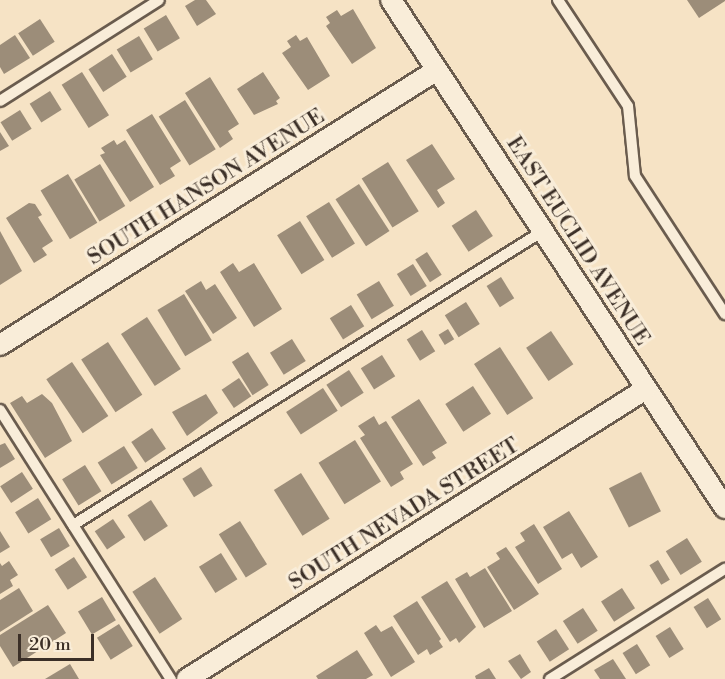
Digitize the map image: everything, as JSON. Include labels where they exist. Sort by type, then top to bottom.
[{"type":"street","name":"EAST EUCLID AVENUE","points":[[391,0],[725,508]]},
{"type":"street","name":"SOUTH HANSON AVENUE","points":[[0,345],[437,70]]},
{"type":"street","name":"SOUTH NEVADA STREET","points":[[187,679],[646,389]]},
{"type":"lane","points":[[0,100],[159,0]]},
{"type":"lane","points":[[558,0],[628,106],[635,176],[725,314]]},
{"type":"lane","points":[[73,525],[543,231]]},
{"type":"lane","points":[[0,410],[171,679]]},
{"type":"lane","points":[[550,679],[725,569]]},
{"type":"building","points":[[195,0],[206,0],[216,14],[197,26],[185,6]]},
{"type":"building","points":[[687,0],[725,0],[725,1],[699,18]]},
{"type":"building","points":[[353,9],[376,48],[352,64],[326,26],[330,23],[326,17],[337,10],[341,16]]},
{"type":"building","points":[[166,15],[180,38],[158,52],[144,28]]},
{"type":"building","points":[[40,19],[55,42],[33,56],[18,33]]},
{"type":"building","points":[[15,35],[30,58],[4,74],[0,67],[0,45]]},
{"type":"building","points":[[296,35],[300,41],[307,37],[330,76],[308,90],[282,53],[291,47],[287,41]]},
{"type":"building","points":[[139,36],[153,59],[131,73],[117,49]]},
{"type":"building","points":[[112,54],[127,77],[103,92],[89,69]]},
{"type":"building","points":[[82,72],[109,115],[89,128],[62,85]]},
{"type":"building","points":[[263,72],[280,98],[276,101],[278,104],[254,115],[237,89]]},
{"type":"building","points":[[210,77],[239,124],[228,131],[233,139],[220,148],[185,93]]},
{"type":"building","points":[[50,91],[62,110],[41,122],[30,104]]},
{"type":"building","points":[[185,100],[216,149],[189,166],[159,116]]},
{"type":"building","points":[[20,110],[32,129],[12,141],[0,122]]},
{"type":"building","points":[[152,114],[181,161],[170,168],[175,176],[160,185],[126,130]]},
{"type":"building","points":[[0,132],[9,146],[0,151]]},
{"type":"building","points":[[114,140],[117,145],[125,140],[154,187],[130,202],[100,155],[105,153],[101,148]]},
{"type":"building","points":[[432,144],[455,179],[437,190],[445,203],[438,208],[406,160]]},
{"type":"building","points":[[388,162],[419,211],[392,228],[362,178]]},
{"type":"building","points":[[100,164],[125,206],[100,221],[74,179]]},
{"type":"building","points":[[68,174],[97,223],[70,239],[41,190]]},
{"type":"building","points":[[359,184],[389,231],[366,246],[336,199]]},
{"type":"building","points":[[329,202],[355,244],[332,258],[306,216]]},
{"type":"building","points":[[29,203],[35,204],[42,215],[38,217],[53,241],[42,248],[47,255],[34,263],[6,218]]},
{"type":"building","points":[[476,210],[493,236],[469,252],[452,226]]},
{"type":"building","points":[[300,221],[324,260],[301,274],[277,235]]},
{"type":"building","points":[[0,231],[22,271],[0,285]]},
{"type":"building","points":[[427,252],[442,275],[430,282],[415,260]]},
{"type":"building","points":[[233,263],[239,272],[254,263],[282,309],[254,327],[220,272]]},
{"type":"building","points":[[413,264],[427,286],[411,296],[397,274]]},
{"type":"building","points":[[501,277],[514,298],[500,307],[487,286]]},
{"type":"building","points":[[201,281],[206,290],[215,284],[237,318],[213,334],[185,291]]},
{"type":"building","points":[[379,281],[394,306],[372,319],[357,294]]},
{"type":"building","points":[[184,294],[212,340],[185,356],[157,310]]},
{"type":"building","points":[[466,302],[480,324],[459,337],[445,315]]},
{"type":"building","points":[[351,305],[364,326],[343,339],[330,318]]},
{"type":"building","points":[[147,317],[181,369],[155,386],[121,334]]},
{"type":"building","points":[[448,329],[454,339],[445,345],[439,335]]},
{"type":"building","points":[[422,330],[435,351],[420,361],[407,340]]},
{"type":"building","points":[[551,331],[573,364],[548,381],[526,348]]},
{"type":"building","points":[[292,339],[306,361],[284,375],[270,353]]},
{"type":"building","points":[[108,342],[142,395],[115,412],[81,359]]},
{"type":"building","points":[[500,347],[533,398],[507,415],[474,364]]},
{"type":"building","points":[[248,352],[269,385],[253,395],[232,362]]},
{"type":"building","points":[[382,355],[395,376],[374,389],[361,368]]},
{"type":"building","points":[[72,362],[108,416],[83,433],[46,379]]},
{"type":"building","points":[[349,370],[364,393],[341,407],[326,385]]},
{"type":"building","points":[[239,378],[251,396],[234,408],[222,390]]},
{"type":"building","points":[[473,386],[491,414],[463,432],[445,404]]},
{"type":"building","points":[[323,388],[338,411],[301,435],[286,412]]},
{"type":"building","points":[[42,394],[52,403],[72,441],[45,458],[10,403],[22,396],[27,403]]},
{"type":"building","points":[[206,394],[218,413],[187,436],[172,412]]},
{"type":"building","points":[[419,399],[447,443],[432,452],[436,458],[423,466],[391,417]]},
{"type":"building","points":[[374,416],[379,425],[386,421],[413,464],[400,472],[404,479],[391,487],[360,438],[365,435],[358,426]]},
{"type":"building","points":[[152,428],[166,449],[145,463],[131,442]]},
{"type":"building","points":[[355,440],[381,482],[344,504],[319,463]]},
{"type":"building","points":[[5,443],[15,459],[0,468],[0,445]]},
{"type":"building","points":[[124,446],[138,468],[111,484],[98,462]]},
{"type":"building","points":[[85,465],[101,491],[79,506],[62,479]]},
{"type":"building","points":[[201,467],[213,486],[194,497],[182,479]]},
{"type":"building","points":[[22,472],[33,489],[11,503],[0,486]]},
{"type":"building","points":[[641,472],[661,511],[629,528],[609,488]]},
{"type":"building","points":[[301,473],[330,519],[302,536],[274,490]]},
{"type":"building","points":[[38,498],[51,519],[28,534],[15,512]]},
{"type":"building","points":[[151,500],[168,526],[144,541],[128,515]]},
{"type":"building","points":[[569,511],[598,557],[581,568],[572,553],[562,559],[543,527]]},
{"type":"building","points":[[113,519],[125,537],[107,550],[95,531]]},
{"type":"building","points":[[240,521],[267,564],[246,577],[219,534]]},
{"type":"building","points":[[534,524],[562,569],[538,584],[515,547],[525,541],[520,533]]},
{"type":"building","points":[[59,528],[70,546],[51,557],[40,539]]},
{"type":"building","points":[[0,531],[10,547],[0,553]]},
{"type":"building","points":[[687,538],[702,562],[681,575],[666,551]]},
{"type":"building","points":[[506,547],[539,594],[514,610],[487,567],[500,559],[496,553]]},
{"type":"building","points":[[221,553],[237,579],[215,593],[199,567]]},
{"type":"building","points":[[74,557],[87,577],[68,590],[55,570]]},
{"type":"building","points":[[658,560],[670,580],[661,585],[649,565]]},
{"type":"building","points":[[9,561],[18,575],[10,580],[13,586],[0,594],[0,563],[2,566]]},
{"type":"building","points":[[485,568],[512,611],[484,628],[455,579],[467,572],[470,577]]},
{"type":"building","points":[[155,577],[182,619],[160,634],[132,592]]},
{"type":"building","points":[[447,581],[476,627],[459,643],[456,638],[450,642],[421,597]]},
{"type":"building","points":[[19,588],[33,611],[0,632],[0,600]]},
{"type":"building","points":[[622,588],[635,608],[614,622],[601,602]]},
{"type":"building","points":[[102,597],[116,620],[92,635],[78,611]]},
{"type":"building","points":[[708,598],[721,619],[707,628],[694,607]]},
{"type":"building","points":[[417,601],[441,639],[439,641],[443,647],[430,655],[427,649],[418,655],[393,616]]},
{"type":"building","points":[[48,605],[66,633],[13,667],[0,646],[0,635]]},
{"type":"building","points":[[583,608],[598,631],[578,644],[563,621]]},
{"type":"building","points":[[119,624],[133,646],[111,660],[97,638]]},
{"type":"building","points":[[376,625],[381,632],[392,626],[415,662],[391,677],[364,633]]},
{"type":"building","points":[[670,627],[684,649],[669,658],[656,636]]},
{"type":"building","points":[[556,629],[569,649],[550,662],[537,642]]},
{"type":"building","points":[[637,644],[650,665],[636,674],[623,653]]},
{"type":"building","points":[[357,650],[373,675],[366,679],[318,679],[316,676]]},
{"type":"building","points":[[520,654],[531,672],[521,679],[508,661]]},
{"type":"building","points":[[613,659],[626,679],[600,679],[594,670]]},
{"type":"building","points":[[70,664],[79,679],[45,679]]},
{"type":"building","points":[[489,668],[496,679],[476,679],[475,676]]}]
